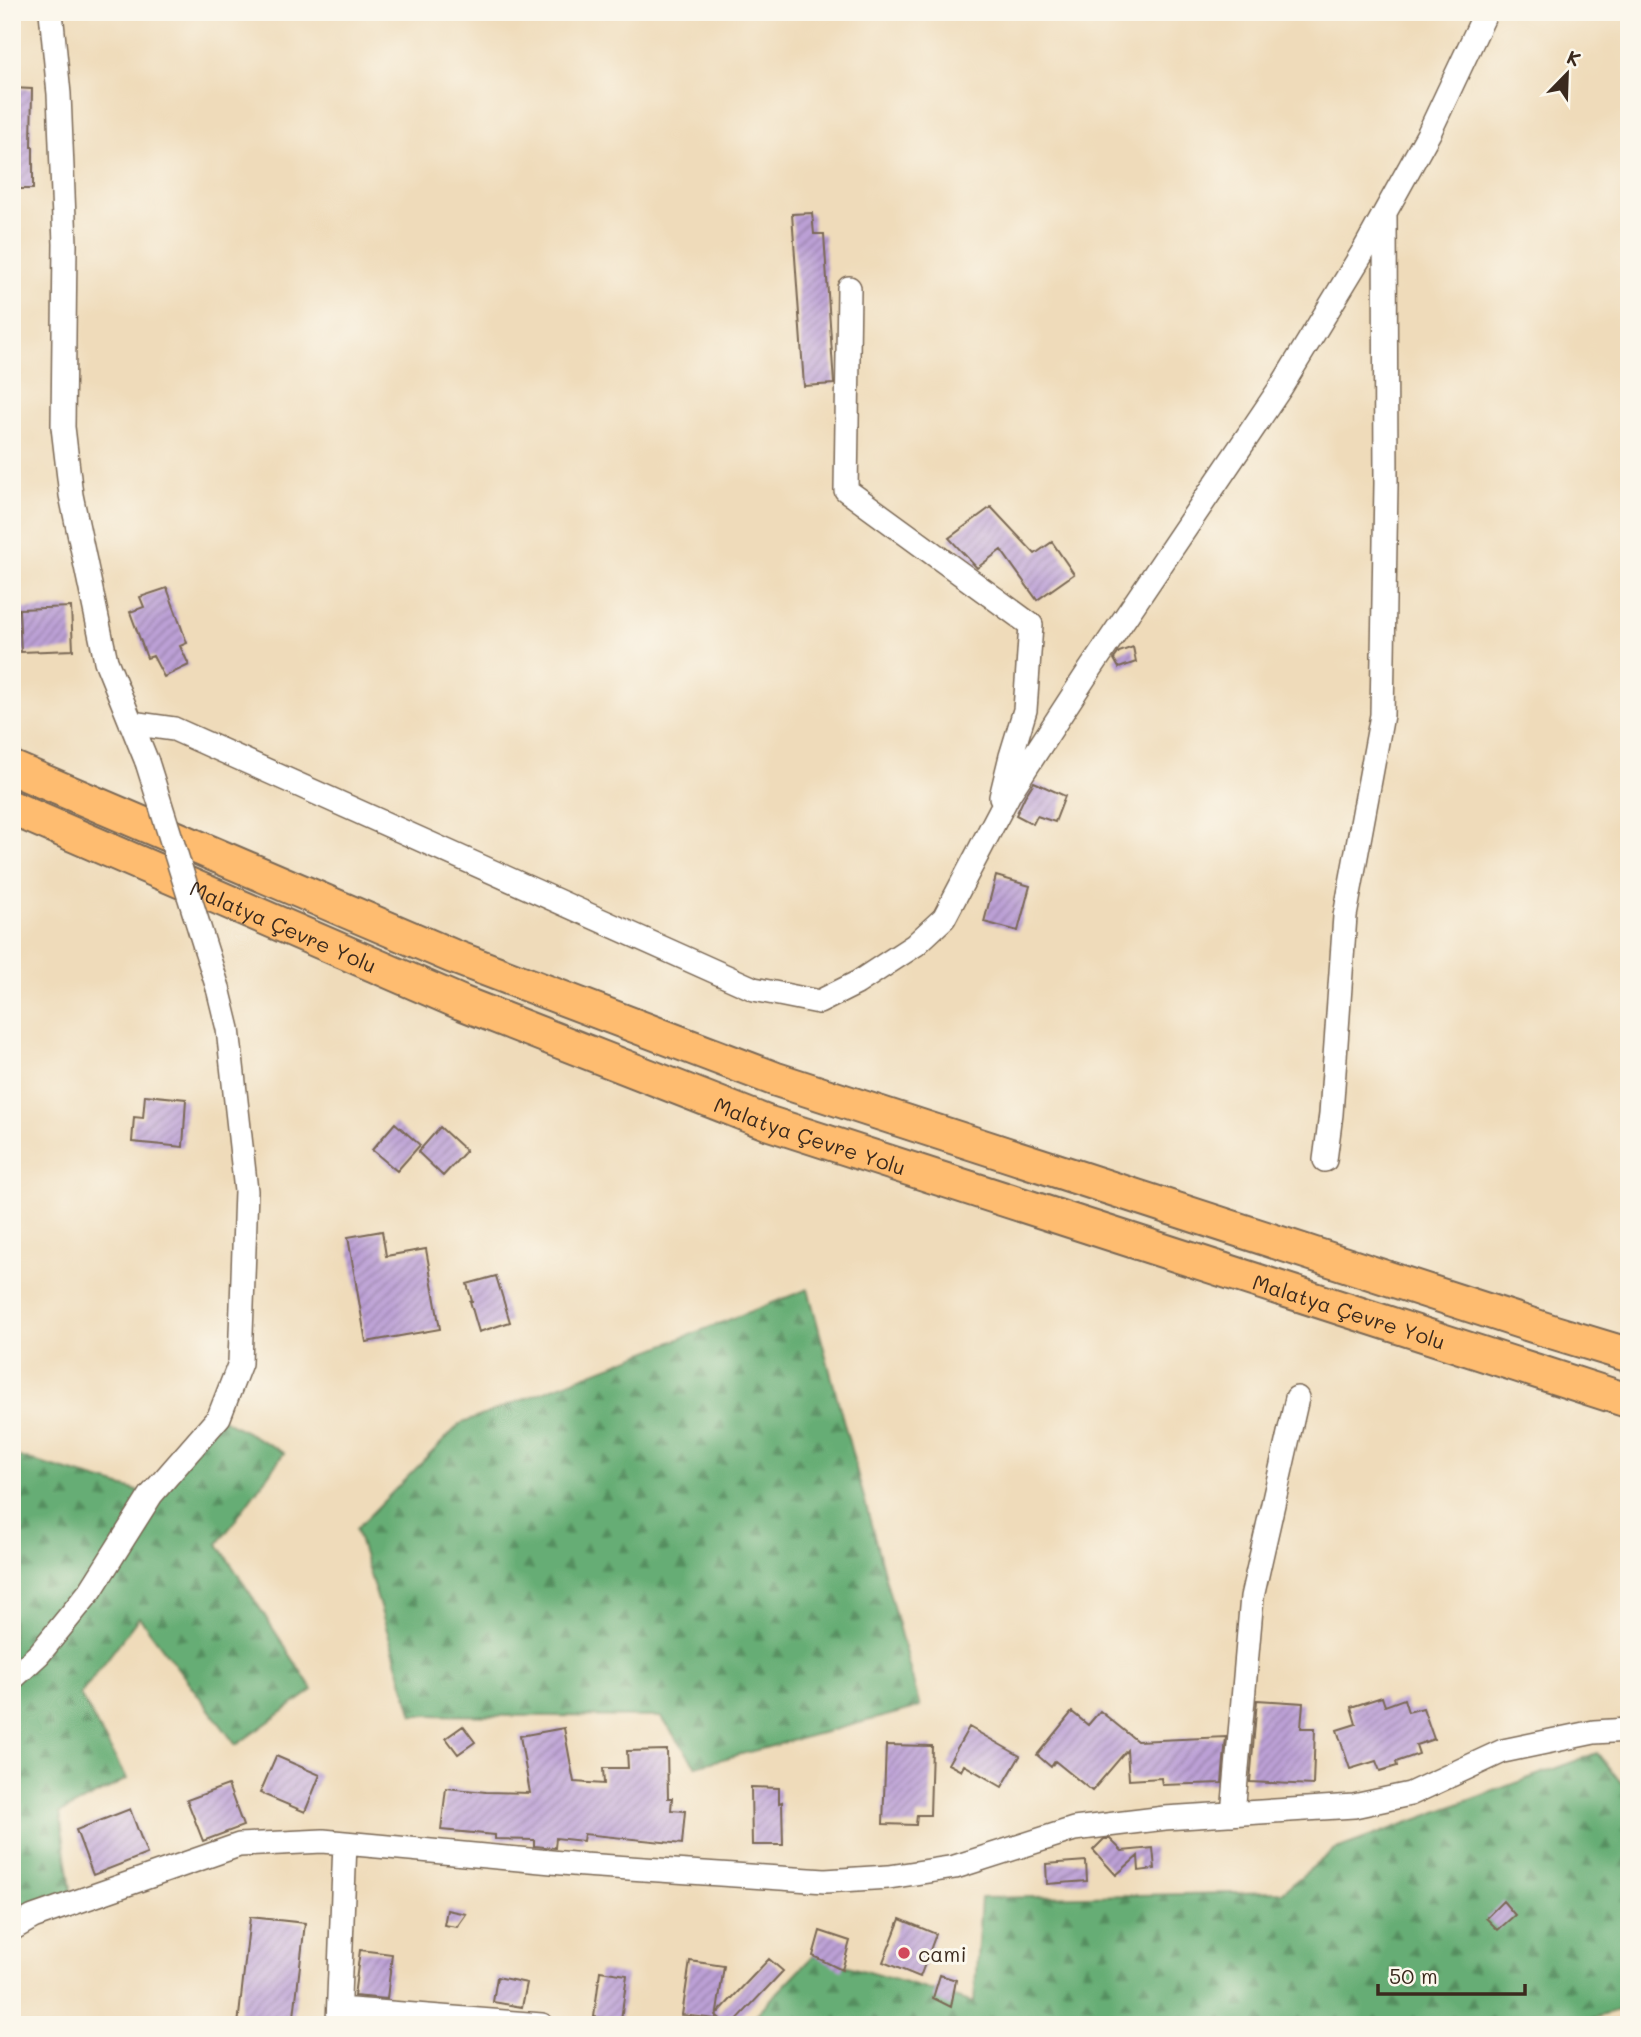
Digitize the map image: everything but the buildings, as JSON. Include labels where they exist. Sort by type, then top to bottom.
[{"type":"highway","name":"Malatya Çevre Yolu","points":[[12,768],[452,956],[775,1079],[1629,1355]]},
{"type":"highway","name":"Malatya Çevre Yolu","points":[[12,808],[462,1003],[768,1123],[1629,1401]]},
{"type":"street","points":[[12,1679],[39,1654],[92,1590],[151,1495],[219,1417],[240,1363],[246,1191],[228,1029],[218,988],[147,762],[106,661],[71,495],[63,427],[65,244],[59,94],[51,12]]},
{"type":"street","points":[[131,723],[174,729],[754,989],[819,1002],[857,983],[915,945],[944,918],[997,817],[1085,677],[1281,387],[1385,213],[1429,133],[1486,12]]},
{"type":"street","points":[[1325,1160],[1346,916],[1382,715],[1386,484],[1385,213]]},
{"type":"street","points":[[849,288],[846,490],[1031,625],[1025,710],[997,817]]},
{"type":"street","points":[[1233,1814],[1252,1597],[1297,1398]]},
{"type":"street","points":[[12,1929],[33,1917],[239,1844],[323,1841],[584,1865],[825,1881],[889,1877],[955,1867],[1073,1829],[1165,1818],[1354,1806],[1410,1794],[1503,1751],[1594,1732],[1629,1730]]},
{"type":"street","points":[[345,1843],[338,2017],[542,2025]]},
{"type":"green space","points":[[808,1289],[920,1707],[696,1766],[661,1717],[413,1715],[356,1529],[460,1424]]},
{"type":"green space","points":[[219,1417],[284,1453],[218,1544],[313,1690],[236,1745],[139,1617],[80,1695],[127,1779],[60,1813],[73,1903],[12,1934],[12,1455],[152,1495]]},
{"type":"green space","points":[[1597,1753],[1629,1792],[1629,2008],[1569,2025],[746,2025],[813,1956],[974,2003],[981,1898],[1282,1892],[1334,1850]]},
{"type":"place","name":"cami","points":[[904,1953]]}]
